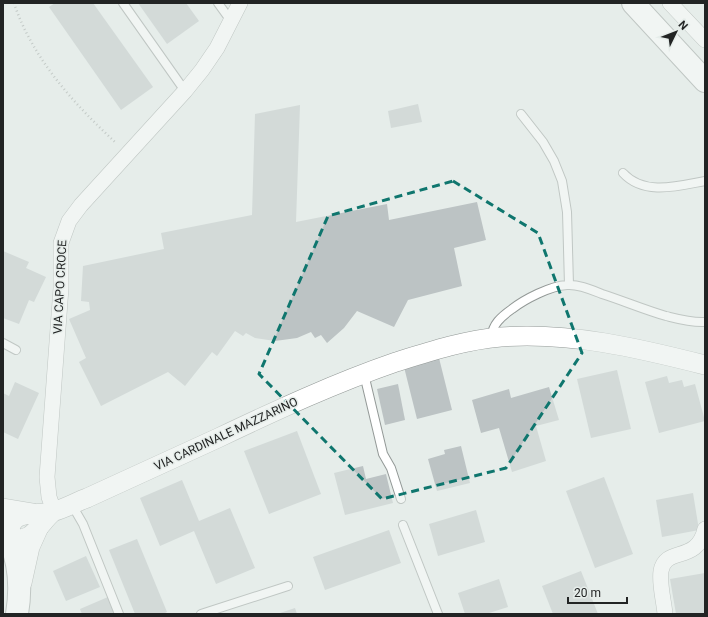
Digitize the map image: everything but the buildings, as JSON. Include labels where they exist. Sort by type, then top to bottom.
[{"type":"main road","points":[[633,3],[705,81]]},
{"type":"main road","name":"VIA CARDINALE MAZZARINO","points":[[6,532],[17,563],[18,605]]},
{"type":"street","name":"VIA CAPO CROCE","points":[[63,508],[49,497],[48,477],[61,288],[61,242],[64,230],[74,214],[185,91],[210,58],[240,3]]},
{"type":"street","points":[[670,3],[705,40]]},
{"type":"street","name":"VIA CARDINALE MAZZARINO","points":[[6,532],[16,519],[23,515],[36,520],[87,498],[265,414],[363,373],[445,347],[492,339],[544,337],[626,346],[705,365]]},
{"type":"street","points":[[3,508],[36,520]]},
{"type":"street","name":"VIA CARDINALE MAZZARINO","points":[[18,605],[36,520]]},
{"type":"street","points":[[665,614],[661,574],[664,563],[673,556],[691,551],[702,545],[705,529]]},
{"type":"lane","points":[[123,3],[185,91]]},
{"type":"lane","points":[[218,3],[231,21]]},
{"type":"lane","points":[[521,114],[543,142],[554,161],[562,181],[567,212],[569,285]]},
{"type":"lane","points":[[622,173],[629,180],[638,185],[656,187],[705,181]]},
{"type":"lane","points":[[492,339],[493,329],[497,323],[514,307],[551,289],[569,285],[591,290],[668,316],[694,322],[705,322]]},
{"type":"lane","points":[[3,344],[16,350]]},
{"type":"lane","points":[[363,373],[383,454],[391,468],[401,499]]},
{"type":"lane","points":[[63,508],[83,524],[119,614]]},
{"type":"lane","points":[[404,525],[438,614]]},
{"type":"lane","points":[[201,614],[288,586]]},
{"type":"path","points":[[14,3],[35,47],[64,90],[127,154]]},
{"type":"highlighted area","points":[[453,181],[538,233],[582,353],[506,468],[382,499],[259,374],[328,216]]}]
